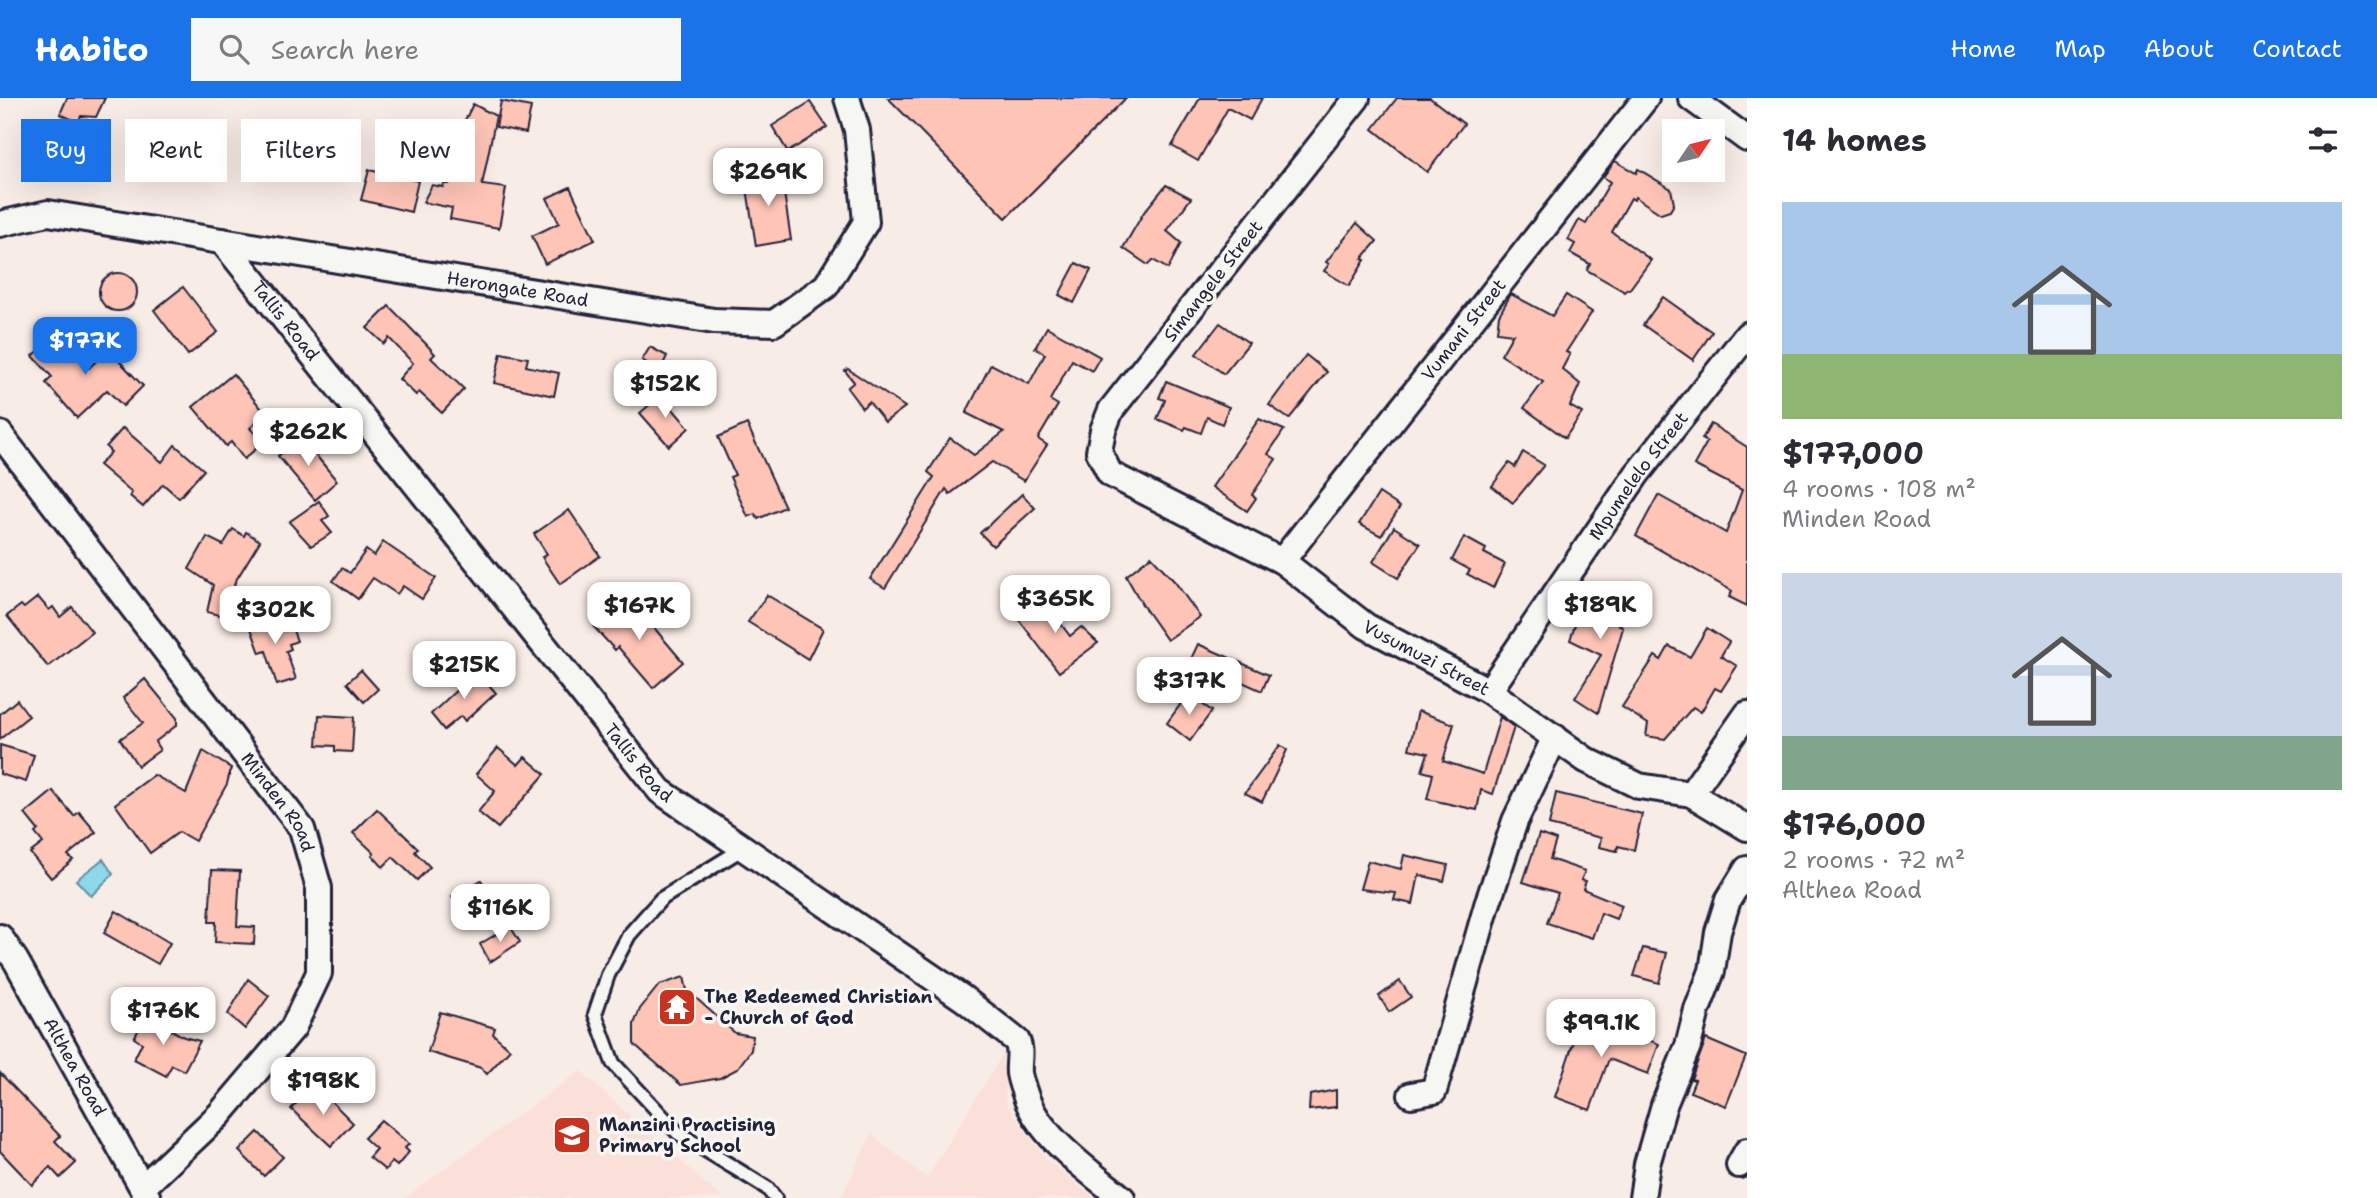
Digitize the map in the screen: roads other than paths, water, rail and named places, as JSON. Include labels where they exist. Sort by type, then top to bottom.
[{"type":"street","name":"Herongate Road","points":[[0,224],[48,213],[714,321],[774,323],[827,286],[866,222],[857,130],[847,98]]},
{"type":"street","name":"Simangele Street","points":[[1110,474],[1099,452],[1103,430],[1111,410],[1357,98]]},
{"type":"street","name":"Vumani Street","points":[[1282,561],[1646,98]]},
{"type":"street","points":[[1691,98],[1747,138]]},
{"type":"street","name":"Tallis Road","points":[[222,241],[660,791],[964,999],[1017,1041],[1020,1047],[1019,1072],[1026,1097],[1039,1123],[1079,1162],[1122,1198]]},
{"type":"street","name":"Mpumelelo Street","points":[[1489,691],[1637,474],[1747,335]]},
{"type":"street","name":"Minden Road","points":[[0,434],[302,830],[319,888],[319,973],[293,1028],[219,1115],[145,1192]]},
{"type":"street","name":"Vusumuzi Street","points":[[1110,474],[1282,561],[1366,626],[1489,691],[1586,760],[1639,786],[1691,794],[1747,828]]},
{"type":"street","points":[[1691,794],[1747,714]]},
{"type":"street","points":[[1411,1095],[1434,1091],[1483,918],[1515,821],[1555,737]]},
{"type":"street","points":[[1642,1198],[1647,1164],[1664,1105],[1688,1046],[1697,1010],[1712,971],[1718,933],[1728,900],[1747,869]]},
{"type":"street","name":"Althea Road","points":[[0,937],[145,1192]]},
{"type":"lane","points":[[742,849],[661,900],[637,926],[629,935],[608,975],[595,1014],[613,1063],[678,1133],[766,1188],[775,1198]]},
{"type":"water","points":[[103,859],[113,874],[91,896],[76,880]]},
{"type":"place","name":"The Redeemed Christian - Church of God","points":[[677,1007]]},
{"type":"place","name":"Manzini Practising Primary School","points":[[572,1135]]}]
